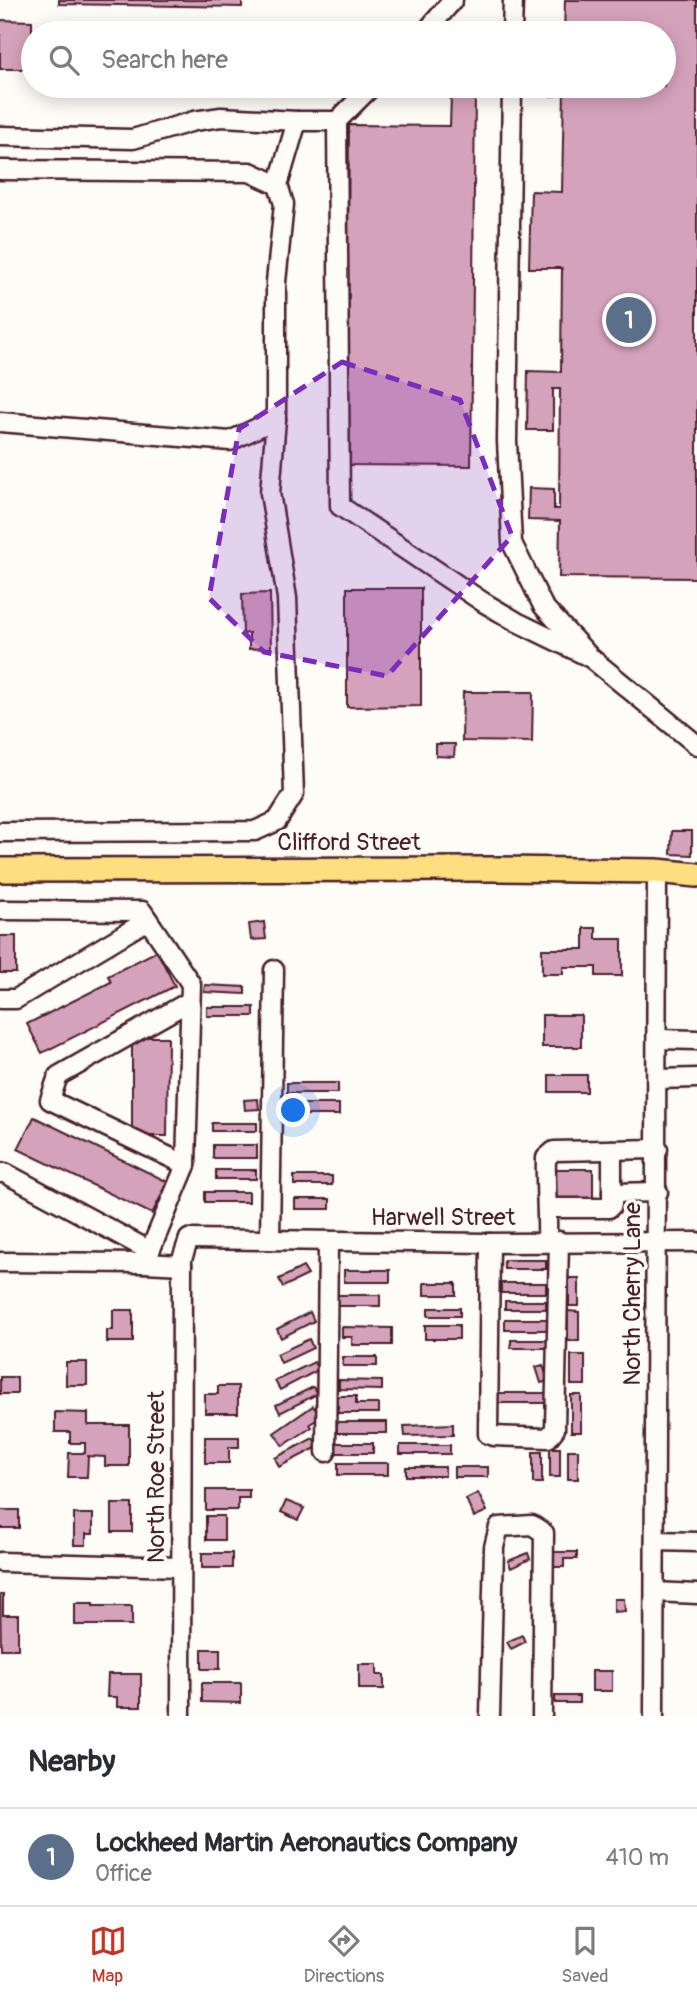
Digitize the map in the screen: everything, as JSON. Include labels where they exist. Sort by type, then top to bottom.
[{"type":"main road","name":"Clifford Street","points":[[0,870],[371,868],[657,872],[697,875]]},
{"type":"street","points":[[435,21],[453,0]]},
{"type":"street","points":[[512,21],[513,0]]},
{"type":"street","points":[[0,136],[133,139],[194,121],[221,117],[337,121],[360,98]]},
{"type":"street","points":[[512,98],[507,441],[512,543],[543,606],[590,658],[697,745]]},
{"type":"street","points":[[0,832],[255,831],[277,821],[293,794],[287,598],[270,493],[276,419],[276,282],[284,204],[278,185],[297,121]]},
{"type":"street","points":[[337,121],[340,506],[484,602],[517,622],[590,658]]},
{"type":"street","points":[[0,170],[250,172],[278,185]]},
{"type":"street","points":[[0,422],[230,440],[276,419]]},
{"type":"street","name":"North Cherry Lane","points":[[654,1716],[658,1192],[657,872]]},
{"type":"street","points":[[0,910],[142,911],[191,984],[186,1165],[147,1257]]},
{"type":"street","points":[[0,999],[16,999],[148,920]]},
{"type":"street","points":[[270,1240],[274,970]]},
{"type":"street","points":[[186,1165],[50,1100],[58,1076],[190,1001]]},
{"type":"street","points":[[658,1039],[697,1040]]},
{"type":"street","points":[[658,1079],[697,1078]]},
{"type":"street","points":[[490,1243],[488,1434],[548,1437],[555,1429],[553,1242],[545,1184],[547,1158],[554,1150],[658,1149]]},
{"type":"street","points":[[548,1208],[609,1208],[612,1205],[612,1150]]},
{"type":"street","points":[[0,1173],[5,1173],[147,1257]]},
{"type":"street","points":[[612,1193],[658,1192]]},
{"type":"street","points":[[166,1216],[189,1239]]},
{"type":"street","name":"Harwell Street","points":[[189,1239],[490,1243],[697,1241]]},
{"type":"street","name":"North Roe Street","points":[[181,1716],[182,1265],[184,1248],[189,1239]]},
{"type":"street","points":[[326,1451],[328,1241]]},
{"type":"street","points":[[0,1262],[147,1257],[182,1265]]},
{"type":"street","points":[[490,1716],[494,1547],[499,1527],[532,1525],[544,1533],[542,1716]]},
{"type":"street","points":[[655,1541],[697,1542]]},
{"type":"street","points":[[0,1562],[180,1567]]},
{"type":"street","points":[[655,1592],[697,1594]]},
{"type":"highlighted area","points":[[342,362],[460,400],[512,536],[387,676],[264,652],[209,598],[239,429]]},
{"type":"building","points":[[59,0],[242,0],[242,7],[59,4]]},
{"type":"building","points":[[565,0],[697,0],[697,578],[559,577],[560,521],[528,520],[529,488],[554,489],[554,509],[559,509],[560,389],[553,389],[553,430],[527,430],[528,371],[561,372],[562,268],[529,268],[531,191],[562,192],[564,98],[676,98],[676,21],[564,21]]},
{"type":"building","points":[[0,20],[32,21],[21,21],[21,69],[0,69]]},
{"type":"building","points":[[451,98],[475,98],[471,466],[346,465],[349,125],[450,126]]},
{"type":"building","points":[[347,588],[421,588],[421,706],[347,707]]},
{"type":"building","points":[[270,593],[271,648],[249,649],[249,633],[243,634],[242,594]]},
{"type":"building","points":[[463,692],[533,692],[532,742],[462,741]]},
{"type":"building","points":[[436,744],[455,744],[454,757],[436,756]]},
{"type":"building","points":[[672,831],[692,831],[692,855],[671,854]]},
{"type":"building","points":[[264,922],[266,939],[251,940],[249,924]]},
{"type":"building","points":[[584,928],[596,928],[596,939],[622,939],[622,976],[596,976],[596,967],[563,967],[563,974],[542,974],[542,949],[584,949]]},
{"type":"building","points":[[0,936],[16,936],[16,973],[0,973]]},
{"type":"building","points":[[157,951],[175,986],[42,1053],[27,1024],[111,982],[108,976]]},
{"type":"building","points":[[205,985],[245,987],[245,994],[204,992]]},
{"type":"building","points":[[207,1007],[254,1007],[254,1016],[207,1016]]},
{"type":"building","points":[[542,1015],[581,1015],[581,1047],[542,1047]]},
{"type":"building","points":[[132,1037],[168,1037],[167,1136],[132,1136]]},
{"type":"building","points":[[549,1075],[587,1075],[587,1092],[549,1092]]},
{"type":"building","points":[[287,1083],[338,1083],[338,1093],[287,1093]]},
{"type":"building","points":[[258,1099],[259,1109],[245,1110],[244,1100]]},
{"type":"building","points":[[294,1104],[339,1104],[339,1115],[294,1115]]},
{"type":"building","points":[[34,1117],[168,1182],[152,1214],[18,1149]]},
{"type":"building","points":[[212,1123],[257,1123],[257,1131],[212,1131]]},
{"type":"building","points":[[213,1145],[257,1145],[257,1158],[213,1158]]},
{"type":"building","points":[[551,1169],[593,1169],[593,1198],[551,1198]]},
{"type":"building","points":[[216,1170],[256,1170],[256,1179],[216,1179]]},
{"type":"building","points":[[294,1176],[332,1176],[332,1185],[294,1185]]},
{"type":"building","points":[[205,1192],[249,1192],[249,1202],[205,1202]]},
{"type":"building","points":[[295,1199],[330,1199],[330,1209],[295,1209]]},
{"type":"building","points":[[504,1260],[546,1260],[546,1269],[504,1269]]},
{"type":"building","points":[[303,1267],[308,1275],[283,1287],[279,1279]]},
{"type":"building","points":[[344,1270],[390,1270],[390,1282],[344,1282]]},
{"type":"building","points":[[569,1278],[579,1278],[579,1306],[569,1306]]},
{"type":"building","points":[[424,1283],[456,1283],[456,1295],[424,1295]]},
{"type":"building","points":[[501,1283],[546,1283],[546,1293],[501,1293]]},
{"type":"building","points":[[337,1295],[380,1295],[380,1306],[337,1306]]},
{"type":"building","points":[[505,1301],[546,1301],[546,1309],[505,1309]]},
{"type":"building","points":[[428,1308],[460,1308],[460,1316],[428,1316]]},
{"type":"building","points":[[113,1310],[133,1310],[133,1342],[107,1342],[107,1330],[113,1330]]},
{"type":"building","points":[[568,1311],[579,1312],[579,1341],[568,1341]]},
{"type":"building","points":[[310,1312],[314,1321],[281,1338],[277,1329]]},
{"type":"building","points":[[505,1319],[547,1319],[547,1330],[505,1330]]},
{"type":"building","points":[[425,1325],[459,1325],[459,1339],[425,1339]]},
{"type":"building","points":[[342,1327],[392,1328],[392,1345],[352,1345],[352,1337],[342,1337]]},
{"type":"building","points":[[309,1339],[313,1348],[281,1363],[277,1354]]},
{"type":"building","points":[[511,1340],[547,1340],[547,1348],[511,1348]]},
{"type":"building","points":[[571,1355],[585,1355],[585,1385],[571,1385]]},
{"type":"building","points":[[343,1357],[377,1357],[377,1366],[343,1366]]},
{"type":"building","points":[[66,1362],[87,1362],[87,1385],[66,1385]]},
{"type":"building","points":[[314,1362],[318,1370],[280,1390],[275,1381]]},
{"type":"building","points":[[543,1365],[548,1381],[541,1383],[536,1367]]},
{"type":"building","points":[[0,1377],[17,1377],[17,1394],[0,1394]]},
{"type":"building","points":[[339,1380],[382,1381],[382,1390],[339,1389]]},
{"type":"building","points":[[218,1386],[238,1386],[238,1413],[205,1413],[205,1394],[218,1394]]},
{"type":"building","points":[[313,1387],[317,1394],[280,1413],[276,1405]]},
{"type":"building","points":[[497,1393],[547,1393],[547,1403],[497,1403]]},
{"type":"building","points":[[571,1395],[581,1395],[581,1432],[571,1432]]},
{"type":"building","points":[[338,1396],[356,1396],[356,1404],[379,1404],[379,1413],[338,1413]]},
{"type":"building","points":[[313,1406],[321,1417],[310,1424],[312,1427],[283,1446],[274,1433]]},
{"type":"building","points":[[55,1412],[88,1413],[88,1425],[129,1425],[129,1466],[105,1466],[105,1457],[88,1456],[87,1477],[68,1477],[69,1453],[85,1453],[85,1443],[70,1443],[70,1432],[55,1432]]},
{"type":"building","points":[[337,1422],[387,1422],[387,1433],[337,1433]]},
{"type":"building","points":[[453,1424],[453,1435],[405,1436],[404,1426]]},
{"type":"building","points":[[205,1437],[239,1437],[239,1447],[229,1447],[229,1463],[205,1463]]},
{"type":"building","points":[[313,1438],[318,1447],[279,1467],[275,1458]]},
{"type":"building","points":[[336,1443],[373,1443],[373,1453],[336,1453]]},
{"type":"building","points":[[400,1445],[450,1445],[450,1454],[400,1454]]},
{"type":"building","points":[[550,1448],[560,1448],[560,1477],[550,1477]]},
{"type":"building","points":[[568,1450],[578,1450],[578,1479],[568,1479]]},
{"type":"building","points":[[533,1452],[542,1452],[542,1483],[533,1483]]},
{"type":"building","points":[[338,1463],[388,1463],[388,1475],[338,1475]]},
{"type":"building","points":[[406,1467],[445,1467],[445,1476],[406,1476]]},
{"type":"building","points":[[454,1467],[488,1467],[488,1477],[454,1477]]},
{"type":"building","points":[[206,1490],[249,1490],[249,1498],[238,1498],[238,1510],[206,1510]]},
{"type":"building","points":[[478,1493],[487,1511],[474,1517],[466,1499]]},
{"type":"building","points":[[286,1501],[304,1508],[298,1520],[281,1512]]},
{"type":"building","points":[[112,1504],[132,1504],[132,1532],[112,1532]]},
{"type":"building","points":[[0,1510],[19,1510],[19,1528],[0,1528]]},
{"type":"building","points":[[74,1514],[93,1514],[93,1534],[86,1534],[86,1545],[74,1545]]},
{"type":"building","points":[[206,1516],[224,1516],[224,1540],[206,1540]]},
{"type":"building","points":[[553,1552],[577,1552],[577,1559],[564,1559],[564,1567],[553,1567]]},
{"type":"building","points":[[202,1553],[232,1553],[232,1568],[202,1568]]},
{"type":"building","points":[[528,1553],[530,1559],[511,1568],[508,1561]]},
{"type":"building","points":[[0,1595],[3,1595],[3,1615],[18,1615],[18,1649],[1,1649]]},
{"type":"building","points":[[614,1599],[624,1599],[625,1611],[614,1612]]},
{"type":"building","points":[[75,1603],[132,1606],[132,1625],[75,1625]]},
{"type":"building","points":[[522,1635],[525,1642],[511,1649],[507,1642]]},
{"type":"building","points":[[202,1649],[220,1649],[220,1669],[202,1669]]},
{"type":"building","points":[[359,1664],[377,1664],[377,1675],[384,1675],[384,1689],[359,1689]]},
{"type":"building","points":[[592,1671],[612,1671],[612,1691],[592,1691]]},
{"type":"building","points":[[108,1674],[141,1674],[141,1707],[117,1707],[117,1697],[107,1697]]},
{"type":"building","points":[[202,1683],[241,1683],[241,1703],[202,1702]]},
{"type":"building","points":[[555,1696],[579,1696],[579,1703],[555,1703]]},
{"type":"place","name":"Lockheed Martin Aeronautics Company","points":[[629,320]]}]
